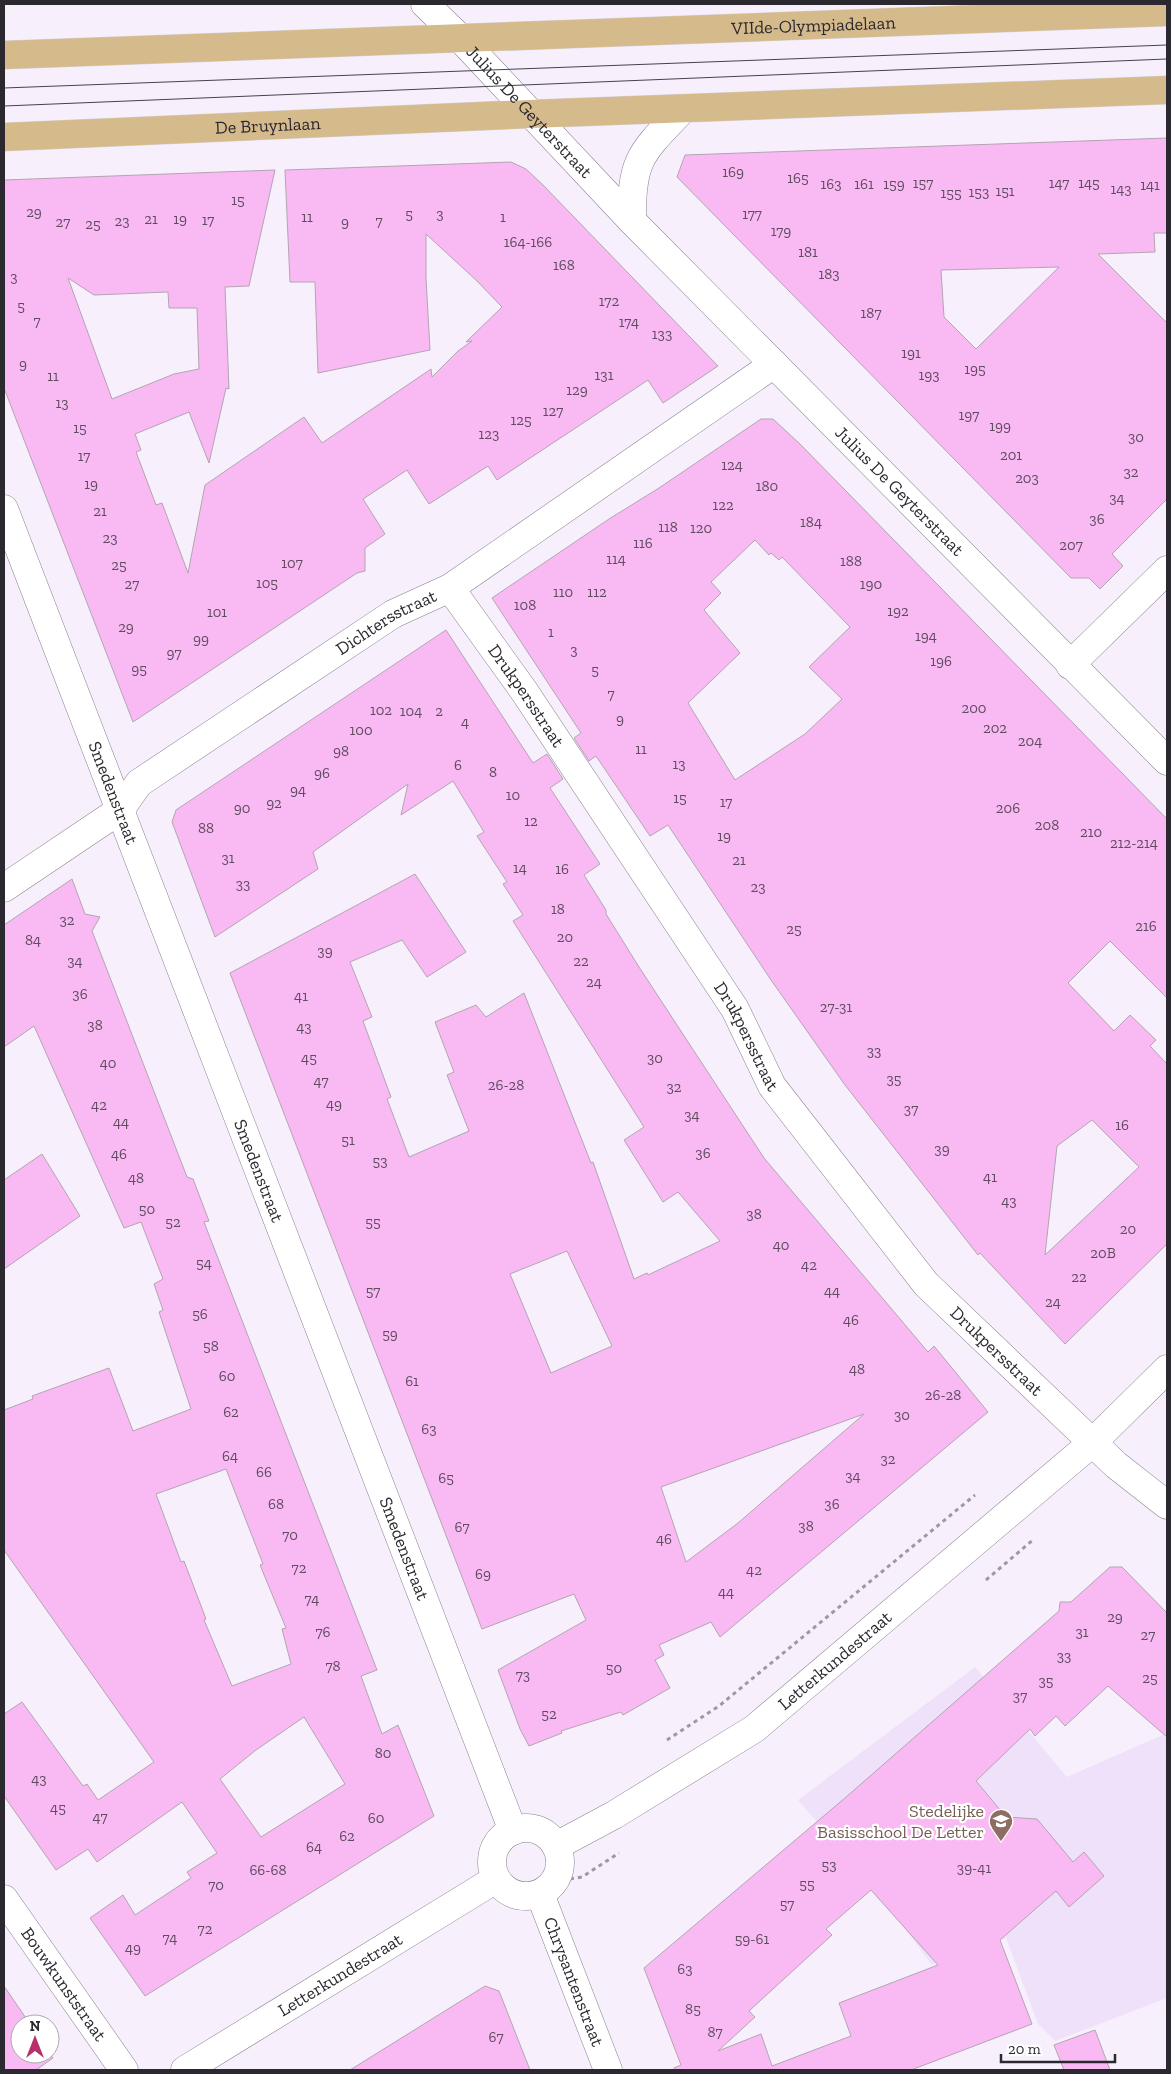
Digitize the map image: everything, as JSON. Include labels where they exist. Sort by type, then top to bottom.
[{"type":"main road","name":"VIIde-Olympiadelaan","points":[[458,36],[802,27],[1167,12]]},
{"type":"main road","points":[[4,55],[458,36]]},
{"type":"main road","points":[[530,114],[682,110],[1167,90]]},
{"type":"main road","name":"De Bruynlaan","points":[[4,137],[530,114]]},
{"type":"street","name":"Julius De Geyterstraat","points":[[424,4],[458,36],[632,221],[1167,761]]},
{"type":"street","points":[[632,221],[632,190],[636,169],[652,142],[682,110]]},
{"type":"street","name":"Dichtersstraat","points":[[4,888],[120,810],[139,783],[393,614],[450,588],[774,364]]},
{"type":"street","name":"Smedenstraat","points":[[4,509],[513,1831]]},
{"type":"street","points":[[1070,665],[1167,570]]},
{"type":"street","name":"Drukpersstraat","points":[[450,588],[524,691],[735,1009],[772,1086],[926,1284],[1092,1443]]},
{"type":"street","name":"Letterkundestraat","points":[[556,1846],[614,1815],[754,1729],[1092,1443],[1167,1369]]},
{"type":"street","points":[[1092,1443],[1116,1465],[1167,1505]]},
{"type":"street","points":[[526,1828],[538,1831],[548,1837],[556,1846],[560,1858],[559,1870],[554,1881],[540,1894],[524,1896],[513,1894],[503,1888],[496,1879],[492,1865],[493,1851],[501,1839],[513,1831],[526,1828]]},
{"type":"street","name":"Letterkundestraat","points":[[185,2070],[496,1879]]},
{"type":"street","name":"Chrysantenstraat","points":[[540,1894],[608,2070]]},
{"type":"street","name":"Bouwkunststraat","points":[[4,1899],[124,2070]]},
{"type":"path","points":[[665,1741],[719,1706],[982,1489]]},
{"type":"shaded area","name":"Stedelijke Basisschool De Letter","points":[[975,1667],[1067,1777],[1167,1733],[1167,1998],[1055,2041],[1038,2024],[1006,1938],[932,1965],[872,1885],[798,1800]]},
{"type":"building","points":[[1167,138],[1167,233],[1154,233],[1155,252],[1098,254],[1167,323],[1167,499],[1112,554],[1123,566],[1100,589],[1089,578],[1071,578],[677,177],[685,155]],"holes":[[[1059,267],[976,349],[944,317],[941,270]]]},
{"type":"building","points":[[511,162],[526,169],[544,186],[718,366],[663,403],[648,380],[497,480],[488,466],[429,504],[407,470],[363,499],[385,534],[365,548],[365,571],[357,573],[133,722],[4,388],[4,180],[275,170],[249,286],[225,287],[229,389],[226,388],[209,463],[189,412],[135,434],[141,450],[136,452],[156,505],[162,503],[188,573],[205,485],[304,417],[322,443],[431,369],[432,377],[458,351],[472,341],[466,342],[502,307],[426,234],[426,278],[430,350],[318,373],[315,282],[290,282],[285,170]],"holes":[[[68,278],[94,295],[168,292],[169,308],[197,308],[199,369],[174,374],[112,399]]]},
{"type":"building","points":[[761,419],[773,419],[800,444],[1167,819],[1167,998],[1110,941],[1068,983],[1114,1031],[1130,1015],[1156,1040],[1150,1046],[1167,1064],[1167,1244],[1065,1344],[980,1253],[978,1255],[845,1085],[771,980],[668,825],[650,836],[596,756],[589,761],[574,738],[581,733],[492,598],[609,519],[659,488]],"holes":[[[755,540],[769,555],[771,553],[779,560],[782,557],[850,627],[809,667],[842,699],[805,734],[735,780],[688,703],[740,653],[704,610],[721,593],[711,582]],[[1092,1120],[1139,1167],[1045,1255],[1057,1146]]]},
{"type":"building","points":[[446,630],[533,763],[547,754],[563,779],[550,788],[600,864],[584,875],[639,967],[764,1158],[928,1352],[934,1346],[988,1412],[720,1637],[711,1622],[659,1645],[664,1655],[655,1660],[670,1688],[623,1715],[621,1712],[561,1731],[562,1733],[529,1746],[520,1729],[498,1670],[586,1620],[574,1594],[482,1629],[230,973],[415,874],[466,952],[427,977],[402,940],[350,962],[372,1017],[363,1021],[391,1097],[387,1099],[409,1157],[469,1131],[447,1075],[454,1072],[435,1022],[476,1005],[486,1017],[524,993],[591,1163],[593,1162],[634,1279],[647,1273],[648,1275],[720,1241],[678,1192],[663,1202],[624,1140],[644,1127],[513,921],[523,915],[503,884],[507,882],[477,836],[484,832],[453,781],[401,815],[408,784],[313,852],[318,869],[215,937],[172,822],[176,810]],"holes":[[[567,1251],[612,1346],[551,1373],[510,1274]],[[864,1414],[738,1523],[686,1562],[661,1487]]]},
{"type":"building","points":[[72,879],[85,914],[100,917],[92,931],[187,1177],[193,1179],[209,1221],[204,1222],[377,1670],[361,1676],[382,1734],[398,1725],[434,1816],[145,1996],[90,1918],[123,1895],[135,1915],[191,1878],[187,1872],[217,1853],[182,1802],[97,1862],[88,1849],[56,1870],[4,1796],[4,1714],[22,1702],[83,1786],[87,1784],[98,1800],[154,1762],[4,1550],[4,1410],[33,1399],[32,1396],[109,1368],[133,1431],[191,1409],[159,1312],[163,1310],[154,1284],[163,1279],[141,1222],[124,1228],[34,1026],[4,1047],[4,925]],"holes":[[[226,1469],[263,1564],[260,1565],[286,1628],[282,1629],[291,1664],[232,1686],[204,1620],[206,1619],[184,1561],[181,1562],[156,1494]],[[304,1717],[345,1784],[261,1837],[220,1779],[256,1750]]]},
{"type":"building","points":[[42,1154],[80,1216],[4,1269],[4,1180]]},
{"type":"building","points":[[1110,1567],[1122,1567],[1167,1613],[1167,1737],[1108,1686],[1065,1726],[1056,1716],[1035,1736],[1030,1729],[976,1781],[1006,1817],[1037,1819],[1073,1862],[1084,1852],[1104,1876],[1069,1907],[1056,1891],[1000,1940],[1032,2024],[911,2070],[674,2070],[674,2068],[681,2065],[644,1968],[845,1798],[1059,1611],[1060,1602],[1071,1602]],"holes":[[[871,1890],[938,1965],[839,2003],[851,2036],[772,2066],[761,2034],[718,2051],[755,2017],[749,2011],[832,1935],[826,1929]]]},
{"type":"building","points":[[4,1986],[23,2014],[10,2014],[10,2064],[44,2064],[36,2070],[4,2070]]},
{"type":"building","points":[[485,1986],[499,1991],[530,2070],[350,2070]]},
{"type":"building","points":[[1095,2030],[1110,2070],[1064,2070],[1054,2045]]},
{"type":"tram line","points":[[4,88],[1167,45]]},
{"type":"tram line","points":[[4,106],[1167,59]]},
{"type":"place","name":"Stedelijke Basisschool De Letter","points":[[1001,1842]]}]
